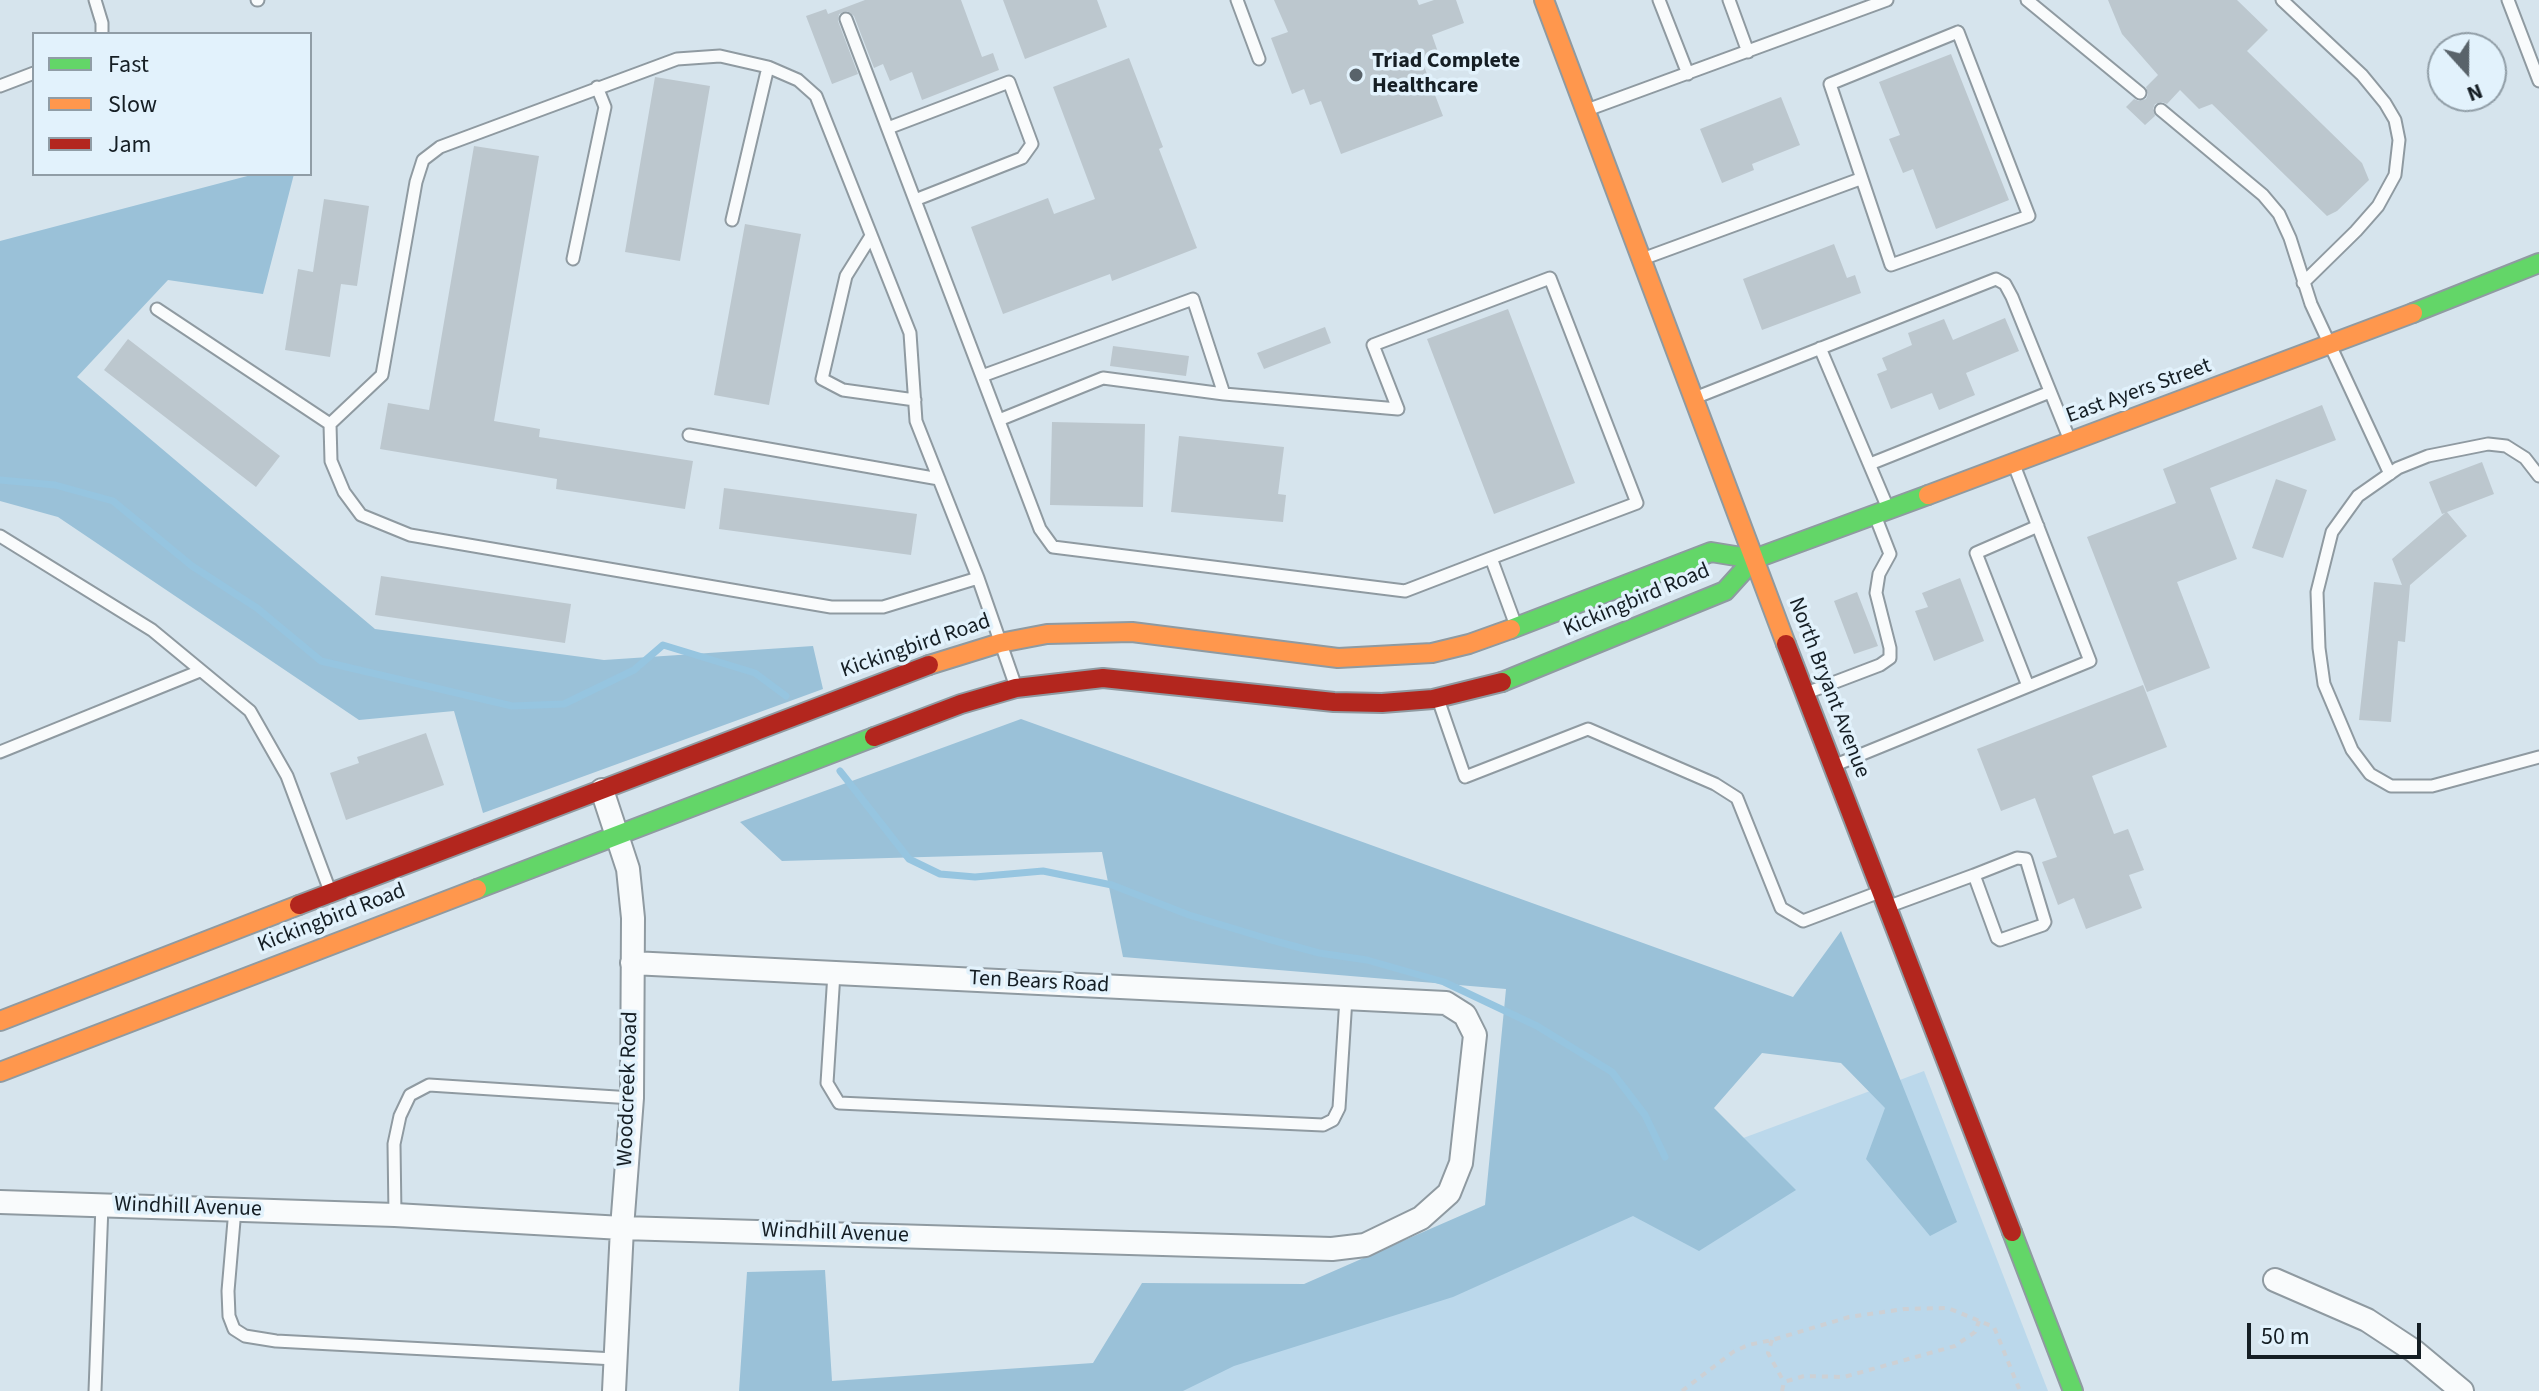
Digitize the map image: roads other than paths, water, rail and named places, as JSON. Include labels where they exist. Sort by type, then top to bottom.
[{"type":"street","name":"North Bryant Avenue","points":[[1544,0],[1640,260],[2073,1391]]},
{"type":"street","name":"East Ayers Street","points":[[1754,559],[2331,346],[2539,263]]},
{"type":"street","name":"Kickingbird Road","points":[[0,1021],[242,954],[331,893],[401,893],[602,790],[953,656],[1000,643],[1047,634],[1132,632],[1338,658],[1432,653],[1516,627],[1711,552],[1754,559]]},
{"type":"street","name":"Kickingbird Road","points":[[0,1072],[242,954],[401,893],[618,834],[961,704],[1016,688],[1103,678],[1334,702],[1382,703],[1438,698],[1495,685],[1725,591],[1754,559]]},
{"type":"street","name":"Woodcreek Road","points":[[602,790],[628,869],[633,918],[632,1098],[614,1391]]},
{"type":"street","name":"Ten Bears Road","points":[[632,963],[1446,1003]]},
{"type":"street","name":"Windhill Avenue","points":[[0,1202],[395,1215],[622,1228],[1332,1249],[1365,1245],[1421,1218],[1449,1193],[1461,1163],[1475,1035],[1465,1015],[1446,1003]]},
{"type":"street","points":[[2275,1280],[2367,1320],[2414,1351],[2462,1391]]},
{"type":"lane","points":[[95,0],[102,32]]},
{"type":"lane","points":[[1237,0],[1259,59]]},
{"type":"lane","points":[[1659,0],[1688,74]]},
{"type":"lane","points":[[1729,0],[1748,52]]},
{"type":"lane","points":[[1585,111],[1887,0]]},
{"type":"lane","points":[[2027,0],[2140,93]]},
{"type":"lane","points":[[2282,0],[2362,75],[2395,120],[2399,140],[2395,175],[2378,206],[2303,283]]},
{"type":"lane","points":[[2508,0],[2539,81]]},
{"type":"lane","points":[[846,19],[1040,529],[1053,547],[1405,591],[1637,503],[1550,278],[1373,345],[1398,409],[1224,394],[1103,378],[999,420]]},
{"type":"lane","points":[[1958,32],[2029,216],[1891,265],[1860,179],[1830,84],[1958,32]]},
{"type":"lane","points":[[978,578],[883,607],[831,607],[410,535],[361,515],[344,492],[331,461],[330,424],[382,375],[416,182],[423,160],[440,147],[677,59],[720,56],[768,67],[798,80],[816,96],[910,333],[916,421],[978,578],[1016,688]]},
{"type":"lane","points":[[732,220],[768,67]]},
{"type":"lane","points":[[0,86],[32,74]]},
{"type":"lane","points":[[888,128],[1009,82],[1032,144],[1022,158],[915,200]]},
{"type":"lane","points":[[573,259],[605,107],[597,87]]},
{"type":"lane","points":[[2161,110],[2263,195],[2279,214],[2290,238],[2303,283],[2357,408],[2390,474]]},
{"type":"lane","points":[[1640,260],[1860,179]]},
{"type":"lane","points":[[871,236],[846,276],[822,379],[843,390],[915,400]]},
{"type":"lane","points":[[1693,398],[1996,279],[2005,284],[2071,442]]},
{"type":"lane","points":[[982,376],[1193,299],[1224,394]]},
{"type":"lane","points":[[157,309],[330,424]]},
{"type":"lane","points":[[1805,693],[1880,665],[1890,658],[1876,593],[1879,574],[1890,554],[1882,512],[1870,464],[1820,348]]},
{"type":"lane","points":[[1870,464],[2050,392]]},
{"type":"lane","points":[[689,435],[939,479]]},
{"type":"lane","points":[[2539,476],[2525,458],[2506,446],[2488,444],[2428,456],[2390,474],[2358,496],[2332,532],[2317,592],[2324,684],[2352,750],[2370,774],[2391,786],[2432,786],[2539,757]]},
{"type":"lane","points":[[1833,766],[2090,661],[2014,463]]},
{"type":"lane","points":[[2028,686],[1976,553],[2038,526]]},
{"type":"lane","points":[[0,536],[152,630],[250,711],[287,776],[331,893]]},
{"type":"lane","points":[[1491,558],[1516,627]]},
{"type":"lane","points":[[0,752],[200,671]]},
{"type":"lane","points":[[1438,698],[1465,777],[1588,729],[1715,784],[1737,798],[1781,908],[1803,921],[1974,875],[2017,858],[2026,859],[2045,922],[2043,925],[2003,940],[1997,938],[1974,875]]},
{"type":"lane","points":[[834,973],[827,1083],[839,1103],[855,1104],[1323,1125],[1333,1120],[1339,1108],[1346,998]]},
{"type":"lane","points":[[395,1215],[394,1144],[400,1116],[410,1095],[429,1085],[632,1098]]},
{"type":"lane","points":[[95,1391],[102,1204]]},
{"type":"lane","points":[[235,1209],[229,1316],[234,1329],[245,1336],[276,1341],[615,1359]]},
{"type":"waterway","points":[[0,480],[55,485],[113,501],[192,566],[257,608],[321,661],[512,706],[564,704],[634,670],[663,645],[755,673],[786,696]]},
{"type":"waterway","points":[[840,771],[909,859],[940,874],[975,877],[1043,871],[1112,885],[1189,915],[1268,939],[1319,953],[1367,960],[1444,982],[1537,1026],[1612,1072],[1645,1115],[1665,1157]]},
{"type":"place","name":"Triad Complete Healthcare","points":[[1356,75]]}]
